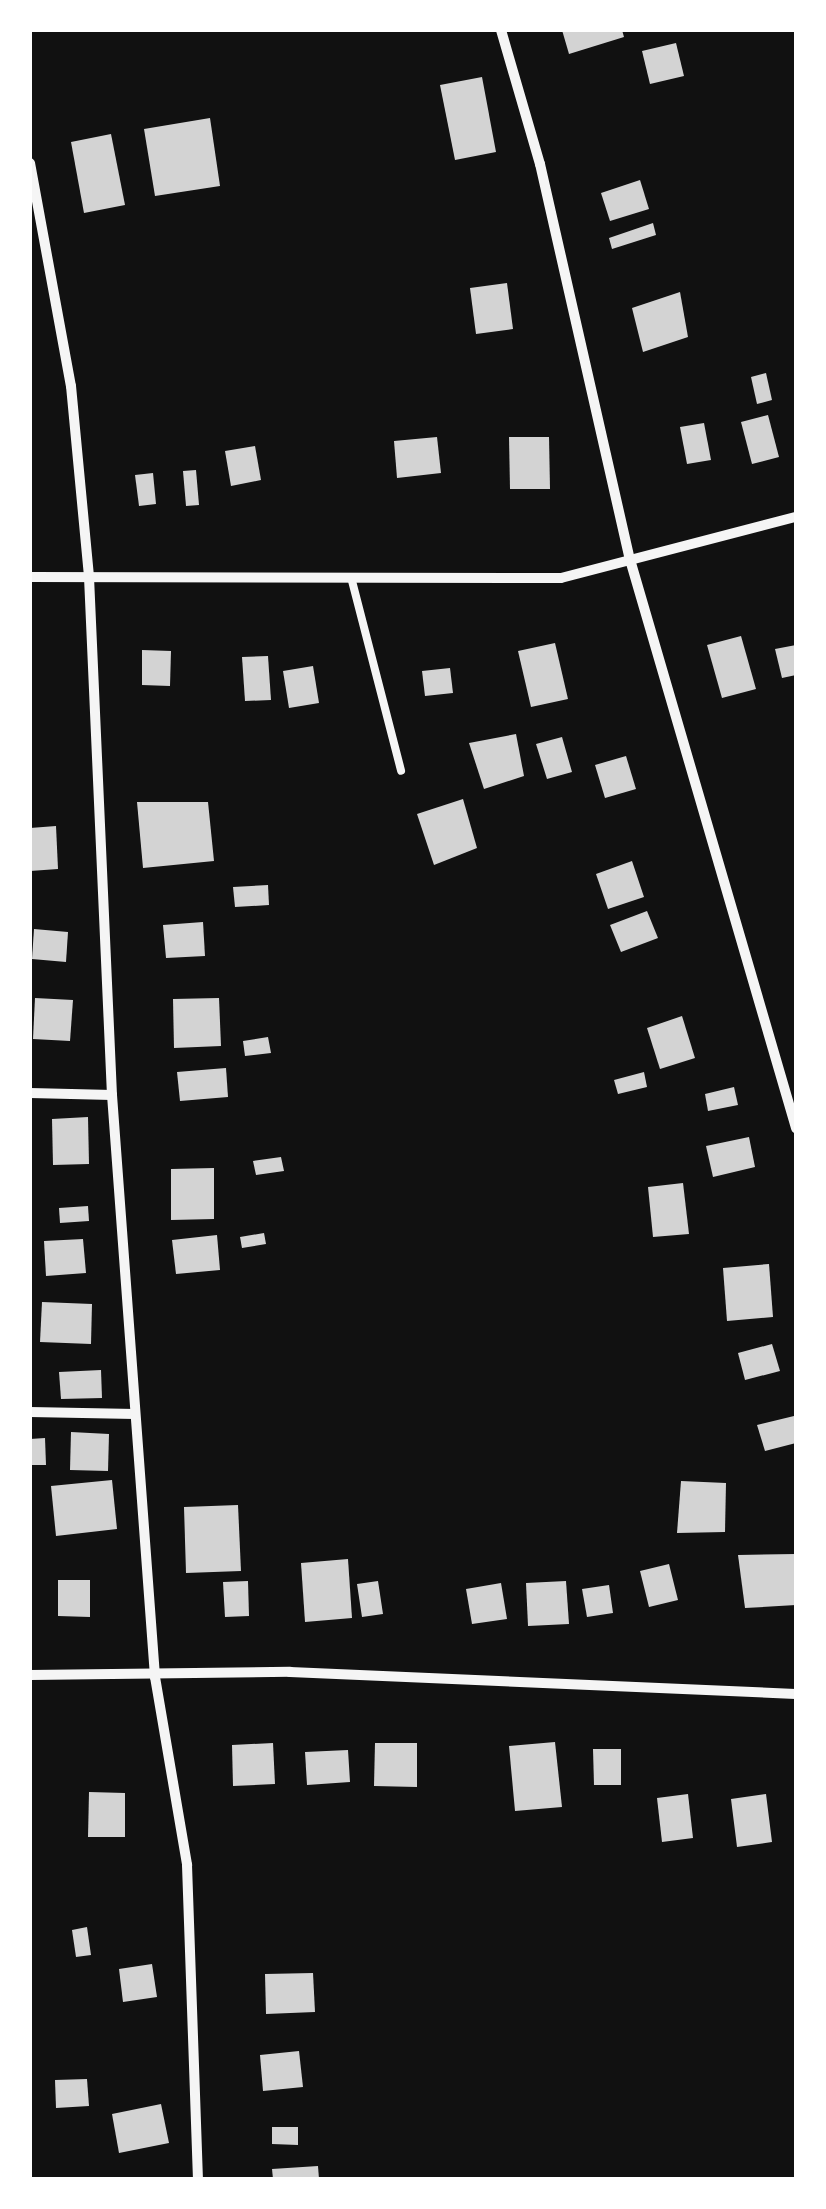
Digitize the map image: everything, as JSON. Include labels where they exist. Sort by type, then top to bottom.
[{"type":"street","points":[[501,30],[540,164],[631,563],[796,1128]]},
{"type":"street","points":[[30,162],[70,386],[90,577],[112,1095],[156,1677],[186,1865],[198,2179]]},
{"type":"street","points":[[30,577],[561,578],[631,563],[796,517]]},
{"type":"street","points":[[30,1093],[112,1095]]},
{"type":"street","points":[[30,1412],[134,1414]]},
{"type":"street","points":[[30,1675],[156,1677],[290,1672],[796,1694]]},
{"type":"lane","points":[[351,577],[401,770]]},
{"type":"building","points":[[562,30],[622,30],[624,37],[569,54]]},
{"type":"building","points":[[676,43],[684,76],[650,84],[642,51]]},
{"type":"building","points":[[482,77],[496,152],[455,160],[440,85]]},
{"type":"building","points":[[210,118],[220,186],[155,196],[144,129]]},
{"type":"building","points":[[111,134],[125,205],[84,213],[71,142]]},
{"type":"building","points":[[640,180],[649,209],[610,221],[601,193]]},
{"type":"building","points":[[653,223],[656,235],[612,249],[609,238]]},
{"type":"building","points":[[507,283],[513,329],[476,334],[470,288]]},
{"type":"building","points":[[680,292],[688,337],[643,352],[632,308]]},
{"type":"building","points":[[766,373],[772,400],[757,404],[751,377]]},
{"type":"building","points":[[768,415],[779,457],[752,464],[741,422]]},
{"type":"building","points":[[704,423],[711,460],[687,464],[680,427]]},
{"type":"building","points":[[437,437],[441,473],[397,478],[394,441]]},
{"type":"building","points":[[509,437],[549,437],[550,489],[510,489]]},
{"type":"building","points":[[255,446],[261,480],[231,486],[225,451]]},
{"type":"building","points":[[196,470],[199,505],[186,506],[183,471]]},
{"type":"building","points":[[153,473],[156,504],[139,506],[135,475]]},
{"type":"building","points":[[741,636],[756,689],[722,698],[707,645]]},
{"type":"building","points":[[555,643],[568,699],[531,707],[518,651]]},
{"type":"building","points":[[796,645],[796,675],[782,678],[775,649]]},
{"type":"building","points":[[142,650],[171,651],[170,686],[142,685]]},
{"type":"building","points":[[268,656],[271,700],[245,701],[242,657]]},
{"type":"building","points":[[313,666],[319,703],[289,708],[283,671]]},
{"type":"building","points":[[450,668],[453,693],[425,696],[422,671]]},
{"type":"building","points":[[516,734],[524,776],[484,789],[469,743]]},
{"type":"building","points":[[562,737],[572,772],[547,779],[536,744]]},
{"type":"building","points":[[626,756],[636,789],[605,798],[595,765]]},
{"type":"building","points":[[463,799],[477,848],[434,865],[417,814]]},
{"type":"building","points":[[137,802],[208,802],[214,861],[143,868]]},
{"type":"building","points":[[56,826],[58,869],[30,871],[30,828]]},
{"type":"building","points":[[632,861],[644,897],[608,909],[596,874]]},
{"type":"building","points":[[268,885],[269,905],[235,907],[233,887]]},
{"type":"building","points":[[647,911],[658,938],[621,952],[610,925]]},
{"type":"building","points":[[203,922],[205,956],[166,958],[163,925]]},
{"type":"building","points":[[34,929],[68,932],[66,962],[32,959]]},
{"type":"building","points":[[35,998],[73,1000],[70,1041],[33,1039]]},
{"type":"building","points":[[219,998],[221,1046],[174,1048],[173,999]]},
{"type":"building","points":[[682,1016],[695,1058],[660,1069],[647,1028]]},
{"type":"building","points":[[268,1037],[271,1053],[245,1056],[243,1041]]},
{"type":"building","points":[[226,1068],[228,1097],[180,1101],[177,1072]]},
{"type":"building","points":[[644,1072],[647,1087],[618,1094],[614,1080]]},
{"type":"building","points":[[734,1087],[738,1105],[708,1111],[705,1094]]},
{"type":"building","points":[[88,1117],[89,1164],[53,1165],[52,1119]]},
{"type":"building","points":[[749,1137],[755,1167],[713,1177],[706,1146]]},
{"type":"building","points":[[281,1157],[284,1171],[256,1175],[253,1161]]},
{"type":"building","points":[[214,1168],[214,1219],[171,1220],[171,1169]]},
{"type":"building","points":[[683,1183],[689,1234],[653,1237],[648,1187]]},
{"type":"building","points":[[88,1206],[89,1221],[60,1223],[59,1208]]},
{"type":"building","points":[[264,1233],[266,1244],[242,1248],[240,1237]]},
{"type":"building","points":[[217,1235],[220,1270],[176,1274],[172,1240]]},
{"type":"building","points":[[83,1239],[86,1273],[46,1276],[44,1241]]},
{"type":"building","points":[[769,1264],[773,1317],[727,1321],[723,1268]]},
{"type":"building","points":[[42,1302],[92,1304],[91,1344],[40,1342]]},
{"type":"building","points":[[772,1344],[780,1371],[745,1380],[738,1353]]},
{"type":"building","points":[[101,1370],[102,1398],[61,1399],[59,1372]]},
{"type":"building","points":[[794,1416],[796,1443],[765,1451],[757,1425]]},
{"type":"building","points":[[71,1432],[109,1434],[108,1471],[70,1470]]},
{"type":"building","points":[[45,1438],[46,1465],[30,1465],[30,1439]]},
{"type":"building","points":[[112,1480],[117,1529],[56,1536],[51,1486]]},
{"type":"building","points":[[681,1481],[726,1483],[725,1532],[677,1533]]},
{"type":"building","points":[[238,1505],[241,1571],[186,1573],[184,1507]]},
{"type":"building","points":[[796,1554],[796,1605],[745,1608],[738,1555]]},
{"type":"building","points":[[348,1559],[352,1618],[305,1622],[301,1563]]},
{"type":"building","points":[[669,1564],[678,1600],[649,1607],[640,1571]]},
{"type":"building","points":[[58,1580],[90,1580],[90,1617],[58,1616]]},
{"type":"building","points":[[248,1581],[249,1616],[225,1617],[223,1582]]},
{"type":"building","points":[[378,1581],[383,1614],[362,1617],[357,1584]]},
{"type":"building","points":[[566,1581],[569,1624],[528,1626],[526,1583]]},
{"type":"building","points":[[501,1583],[507,1619],[472,1624],[466,1589]]},
{"type":"building","points":[[609,1585],[613,1613],[587,1617],[582,1589]]},
{"type":"building","points":[[555,1742],[562,1807],[515,1811],[509,1746]]},
{"type":"building","points":[[273,1743],[275,1784],[233,1786],[232,1745]]},
{"type":"building","points":[[375,1743],[417,1743],[417,1787],[374,1786]]},
{"type":"building","points":[[593,1749],[621,1749],[621,1785],[594,1785]]},
{"type":"building","points":[[348,1750],[350,1782],[307,1785],[305,1752]]},
{"type":"building","points":[[89,1792],[125,1793],[125,1837],[88,1837]]},
{"type":"building","points":[[688,1794],[693,1838],[662,1842],[657,1798]]},
{"type":"building","points":[[766,1794],[772,1842],[737,1847],[731,1799]]},
{"type":"building","points":[[87,1927],[91,1955],[76,1957],[72,1930]]},
{"type":"building","points":[[152,1964],[157,1997],[123,2002],[119,1969]]},
{"type":"building","points":[[313,1973],[315,2012],[266,2014],[265,1974]]},
{"type":"building","points":[[299,2051],[303,2087],[263,2091],[260,2055]]},
{"type":"building","points":[[87,2079],[89,2106],[56,2108],[55,2080]]},
{"type":"building","points":[[161,2104],[169,2143],[119,2153],[112,2114]]},
{"type":"building","points":[[272,2127],[298,2127],[298,2145],[272,2144]]},
{"type":"building","points":[[318,2166],[319,2179],[273,2179],[272,2169]]}]
